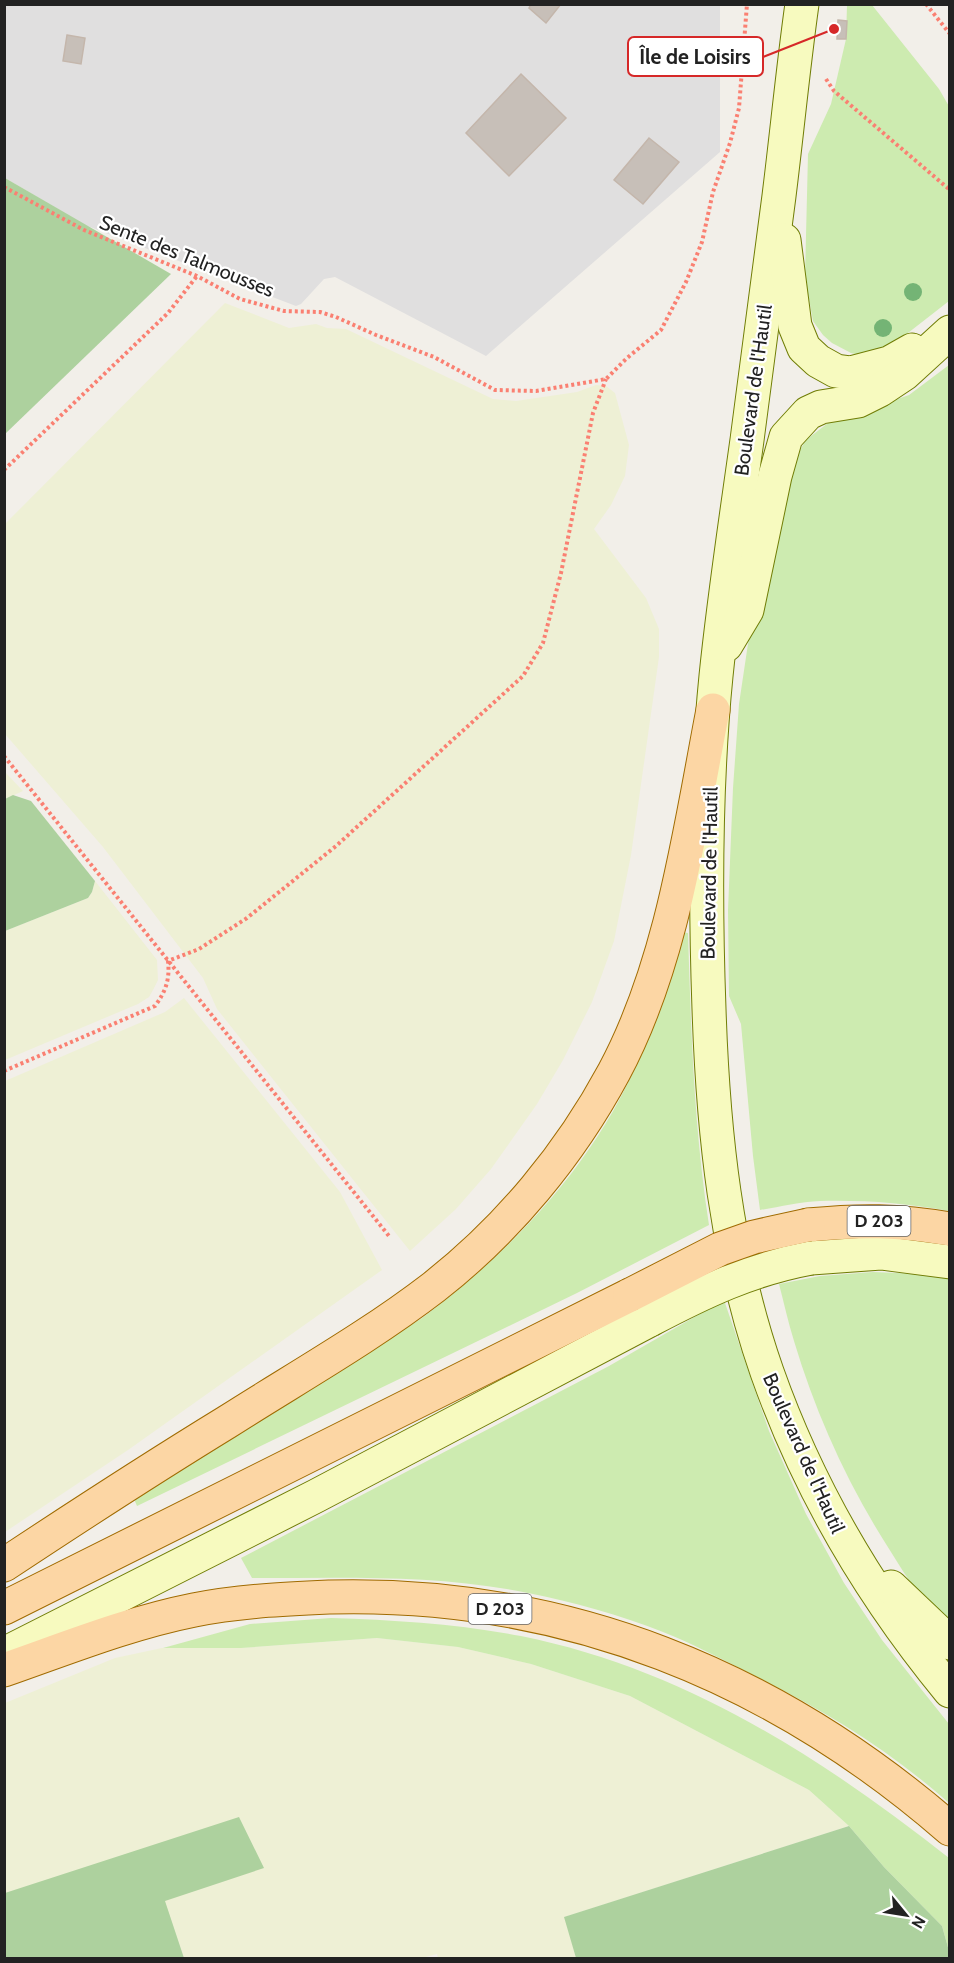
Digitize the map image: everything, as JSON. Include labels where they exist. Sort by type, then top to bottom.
[{"type":"main road","name":"Boulevard de l'Hautil","points":[[802,4],[713,710],[707,865],[711,1078],[721,1179],[736,1258],[766,1370],[825,1507],[868,1581],[950,1691]]},
{"type":"main road","points":[[779,200],[795,326],[804,348],[818,361],[836,371],[851,372],[870,369],[888,363],[950,330]]},
{"type":"main road","points":[[718,659],[747,610],[775,476],[786,437],[808,413],[821,407],[858,401],[880,390],[904,374],[950,330]]},
{"type":"main road","points":[[4,1565],[145,1472],[385,1322],[435,1286],[508,1220],[566,1149],[615,1071],[648,991],[674,905],[713,710]]},
{"type":"main road","name":"D 203","points":[[640,1307],[720,1249],[754,1237],[808,1225],[869,1221],[897,1221],[950,1229]]},
{"type":"main road","name":"D 203","points":[[4,1608],[640,1307],[781,1264],[811,1258],[881,1253],[950,1262]]},
{"type":"main road","points":[[4,1654],[326,1491],[640,1307]]},
{"type":"main road","points":[[825,1507],[882,1578],[950,1643]]},
{"type":"main road","name":"D 203","points":[[4,1670],[126,1627],[194,1610],[248,1602],[364,1596],[422,1599],[489,1607],[560,1621],[617,1637],[723,1679],[774,1704],[826,1735],[896,1784],[950,1829]]},
{"type":"path","points":[[168,961],[199,949],[247,918],[336,846],[523,676],[543,643],[561,573],[593,413],[606,379],[627,358],[662,330],[686,282],[702,242],[713,192],[739,108],[747,4]]},
{"type":"path","points":[[926,4],[950,34]]},
{"type":"path","points":[[826,81],[834,91],[950,190]]},
{"type":"path","name":"Sente des Talmousses","points":[[4,187],[84,230],[197,276],[240,299],[284,311],[320,312],[336,317],[434,357],[495,390],[536,391],[606,379]]},
{"type":"path","points":[[4,470],[168,313],[197,276]]},
{"type":"path","points":[[4,756],[389,1236]]},
{"type":"path","points":[[4,1071],[155,1006],[167,987],[168,961]]},
{"type":"shaded area","points":[[5,5],[720,5],[720,152],[486,356],[335,277],[324,279],[301,304],[296,306],[85,225],[5,178]]},
{"type":"green space","points":[[847,5],[872,5],[939,89],[950,108],[949,301],[890,347],[868,357],[851,353],[832,343],[823,335],[813,321],[805,277],[808,154],[831,104],[846,39]]},
{"type":"green space","points":[[5,178],[171,274],[5,434]]},
{"type":"green space","points":[[225,303],[289,328],[316,324],[327,328],[346,329],[493,399],[516,401],[577,392],[596,385],[606,386],[615,393],[629,445],[625,476],[611,505],[594,529],[646,598],[659,629],[659,657],[631,855],[614,941],[592,1002],[563,1060],[537,1104],[491,1169],[456,1209],[410,1251],[217,1009],[203,978],[103,847],[5,734],[5,524]]},
{"type":"green space","points":[[949,365],[949,1211],[901,1204],[836,1201],[805,1202],[760,1210],[741,1024],[729,996],[728,910],[733,788],[739,704],[749,637],[786,473],[806,440],[828,423],[909,395]]},
{"type":"green space","points":[[4,771],[23,791],[5,799],[4,799]]},
{"type":"green space","points":[[13,795],[31,801],[95,881],[88,898],[5,931],[5,799]]},
{"type":"green space","points":[[95,881],[157,960],[158,980],[153,990],[149,997],[138,1004],[5,1060],[5,931],[88,898]]},
{"type":"green space","points":[[680,932],[688,933],[697,1116],[709,1225],[577,1293],[137,1506],[134,1499],[422,1318],[491,1261],[524,1229],[582,1160],[607,1122],[628,1082],[651,1028]]},
{"type":"green space","points":[[184,998],[340,1192],[382,1270],[128,1450],[5,1532],[5,1081],[165,1012]]},
{"type":"green space","points":[[873,1272],[923,1274],[949,1279],[949,1627],[925,1601],[904,1572],[861,1502],[835,1450],[803,1369],[779,1284],[820,1276]]},
{"type":"green space","points":[[724,1300],[769,1431],[806,1514],[844,1583],[882,1640],[949,1724],[949,1803],[901,1764],[826,1714],[704,1650],[630,1620],[545,1597],[460,1583],[391,1578],[252,1578],[241,1558],[609,1366]]},
{"type":"green space","points":[[331,1618],[403,1621],[474,1628],[521,1636],[581,1651],[639,1670],[694,1694],[748,1722],[851,1785],[949,1858],[949,1951],[942,1926],[884,1867],[849,1826],[809,1790],[630,1696],[531,1664],[458,1647],[377,1638],[241,1648],[163,1648],[250,1624]]},
{"type":"green space","points":[[377,1638],[458,1647],[531,1664],[630,1696],[809,1790],[849,1826],[565,1917],[576,1958],[438,1958],[437,1954],[422,1958],[184,1958],[164,1901],[5,1893],[5,1703],[115,1658],[162,1648],[241,1648]]},
{"type":"green space","points":[[239,1817],[264,1868],[165,1901],[184,1958],[5,1958],[5,1893]]},
{"type":"green space","points":[[849,1826],[884,1867],[942,1926],[949,1958],[576,1958],[564,1917]]},
{"type":"building","points":[[531,4],[561,4],[546,23],[529,8]]},
{"type":"building","points":[[838,20],[847,21],[846,39],[837,39]]},
{"type":"building","points":[[67,35],[85,38],[81,64],[63,61]]},
{"type":"building","points":[[521,74],[566,118],[509,176],[466,133]]},
{"type":"building","points":[[649,138],[679,162],[643,204],[614,180]]},
{"type":"place","name":"Île de Loisirs","points":[[834,29]]}]
